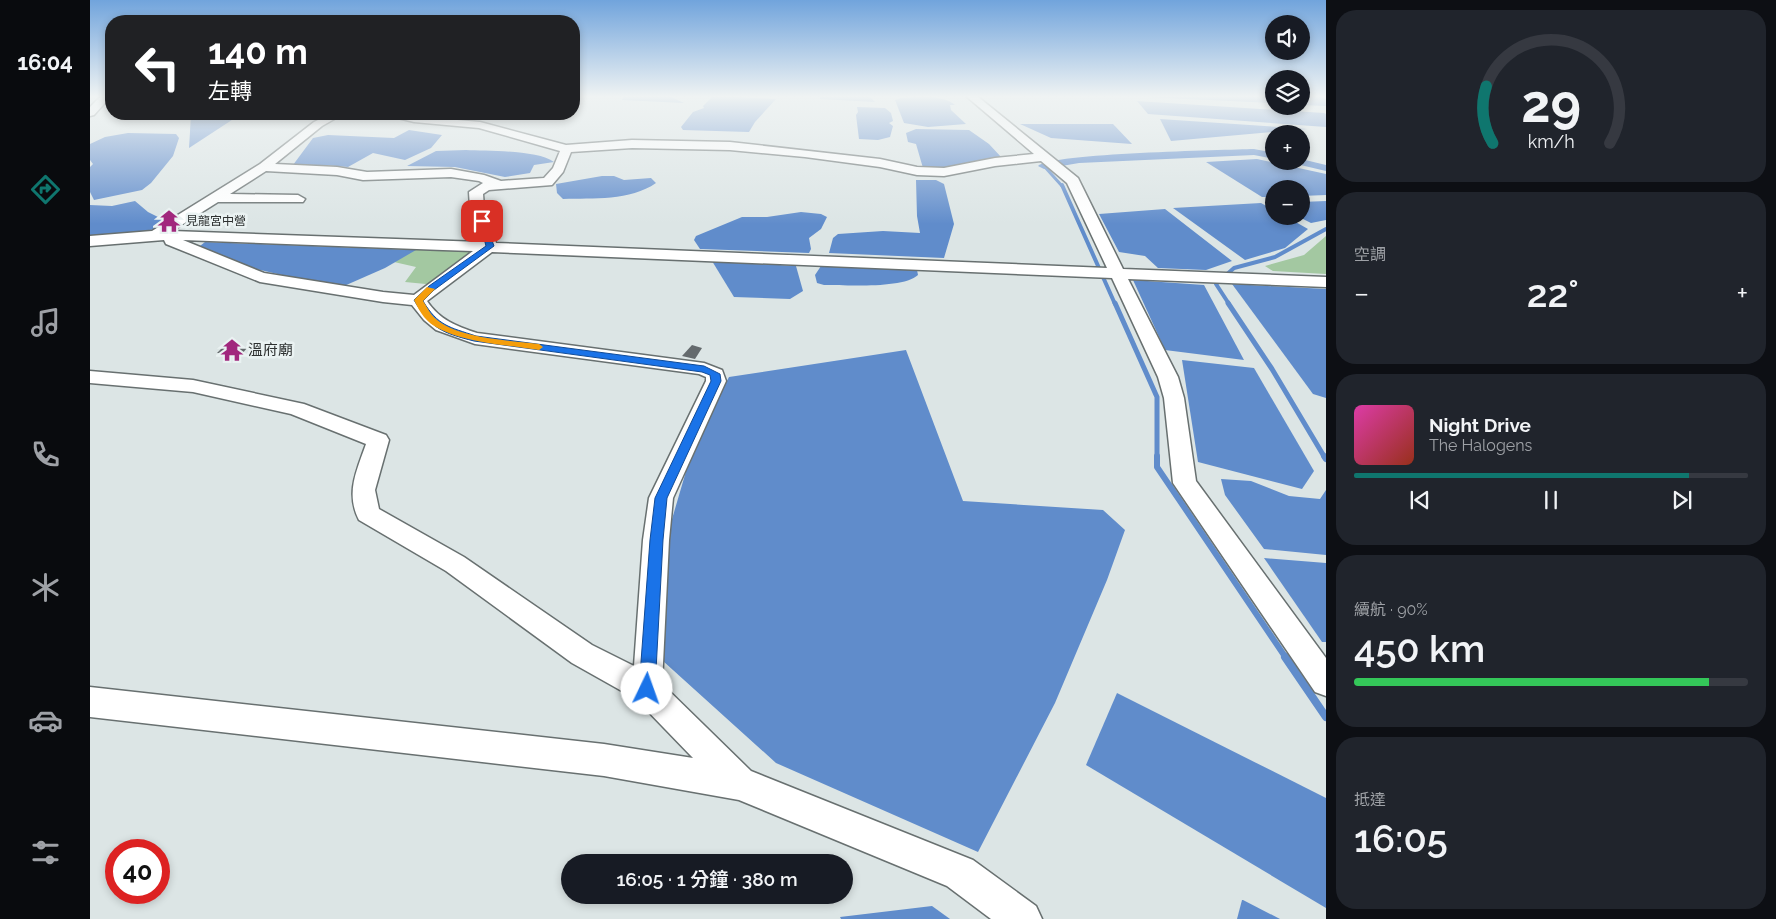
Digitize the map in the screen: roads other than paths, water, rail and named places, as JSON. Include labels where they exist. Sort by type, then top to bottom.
[{"type":"street","points":[[90,250],[156,235],[218,198],[264,167],[299,139]]},
{"type":"street","points":[[530,139],[566,149],[632,144],[730,146],[815,154],[880,163],[917,171],[944,172],[995,162],[1043,157]]},
{"type":"street","points":[[1022,139],[1073,181],[1168,377],[1174,398],[1185,483],[1326,682]]},
{"type":"street","points":[[490,246],[477,208],[476,192],[486,186],[499,184],[547,182],[552,179],[564,157],[566,149]]},
{"type":"street","points":[[264,167],[389,177],[420,174],[472,175],[487,178],[499,184]]},
{"type":"street","points":[[218,198],[298,199]]},
{"type":"street","points":[[156,235],[260,277],[383,297],[418,300],[490,246]]},
{"type":"street","points":[[90,241],[156,235],[490,246],[1326,282]]},
{"type":"street","points":[[418,300],[428,317],[444,328],[474,338],[704,369],[715,374],[716,381],[661,498],[656,540],[647,689]]},
{"type":"street","points":[[90,377],[193,386],[297,409],[378,440],[363,490],[368,514],[455,564],[582,654],[647,689],[739,783]]},
{"type":"street","points":[[90,702],[604,760],[739,783],[960,873],[1023,919]]},
{"type":"water","points":[[101,139],[179,139],[173,156],[151,183],[142,190],[94,200],[90,192],[90,167],[93,164],[90,160],[90,144]]},
{"type":"water","points":[[190,139],[203,139],[189,148]]},
{"type":"water","points":[[312,139],[439,139],[431,148],[405,160],[373,153],[348,167],[293,165]]},
{"type":"water","points":[[907,139],[982,139],[1002,158],[940,168],[923,168],[916,144],[908,142]]},
{"type":"water","points":[[1063,139],[1127,139],[1132,144]]},
{"type":"water","points":[[1170,139],[1195,139],[1171,141]]},
{"type":"water","points":[[466,150],[525,153],[554,162],[534,165],[530,173],[505,177],[455,167],[407,166],[436,151]]},
{"type":"water","points":[[1257,159],[1265,161],[1265,170],[1308,170],[1326,174],[1326,195],[1310,196],[1310,180],[1265,180],[1265,197],[1262,197],[1206,162]]},
{"type":"water","points":[[602,176],[614,176],[624,180],[651,178],[656,183],[646,189],[623,196],[563,199],[557,193],[556,184]]},
{"type":"water","points":[[916,180],[936,180],[944,184],[954,224],[944,258],[829,253],[833,238],[838,234],[883,231],[920,233],[917,216]]},
{"type":"water","points":[[135,201],[148,212],[168,222],[149,231],[90,236],[90,205],[112,206]]},
{"type":"water","points":[[1326,201],[1326,220],[1310,222],[1310,202]]},
{"type":"water","points":[[1261,203],[1265,205],[1265,225],[1301,225],[1308,229],[1285,248],[1245,260],[1173,208]]},
{"type":"water","points":[[1165,209],[1232,261],[1206,270],[1158,268],[1145,256],[1119,252],[1099,214]]},
{"type":"water","points":[[801,212],[821,214],[827,217],[821,229],[809,238],[811,249],[809,253],[700,249],[694,240],[696,236],[742,217],[767,217]]},
{"type":"water","points":[[205,242],[416,250],[385,268],[344,286],[256,269],[200,246]]},
{"type":"water","points":[[712,261],[796,266],[803,291],[790,299],[734,297]]},
{"type":"water","points":[[821,266],[917,270],[918,275],[911,279],[887,284],[859,286],[824,285],[817,283],[815,275]]},
{"type":"water","points":[[1133,280],[1204,285],[1244,360],[1165,350]]},
{"type":"water","points":[[1232,284],[1326,289],[1326,398],[1313,394]]},
{"type":"water","points":[[906,350],[963,501],[1103,510],[1125,530],[1107,580],[1055,703],[978,852],[776,763],[663,661],[670,526],[694,444],[729,377]]},
{"type":"water","points":[[1182,360],[1254,368],[1314,471],[1302,489],[1198,462]]},
{"type":"water","points":[[1221,479],[1251,481],[1289,496],[1320,499],[1326,490],[1326,555],[1264,549],[1225,495]]},
{"type":"water","points":[[1264,558],[1326,563],[1326,642],[1322,642]]},
{"type":"water","points":[[1117,693],[1326,798],[1326,908],[1086,765]]},
{"type":"water","points":[[1243,900],[1280,919],[1237,919]]},
{"type":"water","points":[[932,906],[950,919],[841,919],[840,917]]},
{"type":"waterway","points":[[1044,166],[1079,160],[1254,152],[1265,154]]},
{"type":"waterway","points":[[1310,164],[1326,168]]},
{"type":"waterway","points":[[1044,166],[1062,186]]},
{"type":"waterway","points":[[1062,185],[1115,304]]},
{"type":"waterway","points":[[1229,304],[1216,284],[1234,268],[1275,257],[1326,229]]},
{"type":"waterway","points":[[1115,303],[1157,397],[1157,467],[1286,658]]},
{"type":"waterway","points":[[1228,303],[1272,369],[1325,458]]},
{"type":"waterway","points":[[1285,657],[1326,717]]},
{"type":"place","name":"見龍宮中營","points":[[169,221]]},
{"type":"place","name":"溫府廟","points":[[232,350]]}]
